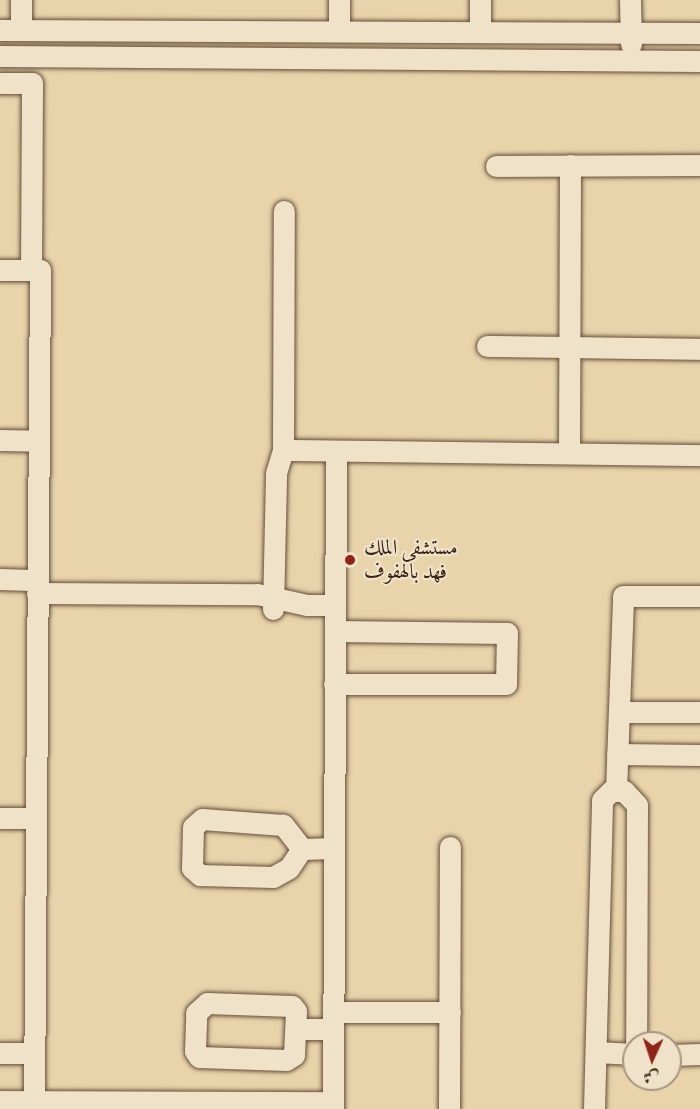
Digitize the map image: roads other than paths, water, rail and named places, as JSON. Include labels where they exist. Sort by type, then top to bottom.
[{"type":"street","points":[[21,0],[10,30],[700,33]]},
{"type":"street","points":[[339,0],[339,31]]},
{"type":"street","points":[[480,0],[480,32]]},
{"type":"street","points":[[630,0],[631,60]]},
{"type":"street","points":[[0,56],[700,61]]},
{"type":"street","points":[[0,83],[32,83],[31,270]]},
{"type":"street","points":[[569,453],[570,165]]},
{"type":"street","points":[[496,166],[700,165]]},
{"type":"street","points":[[273,603],[276,473],[283,450],[284,211]]},
{"type":"street","points":[[0,270],[40,270],[34,1101]]},
{"type":"street","points":[[487,346],[700,349]]},
{"type":"street","points":[[0,440],[39,441]]},
{"type":"street","points":[[283,450],[700,455]]},
{"type":"street","points":[[0,1101],[333,1106],[336,451]]},
{"type":"street","points":[[0,579],[38,586],[273,603],[335,605]]},
{"type":"street","points":[[616,791],[623,596],[700,596]]},
{"type":"street","points":[[334,684],[506,684],[507,633],[335,631]]},
{"type":"street","points":[[619,712],[700,712]]},
{"type":"street","points":[[617,754],[700,755]]},
{"type":"street","points":[[616,791],[632,796],[637,805],[636,1031]]},
{"type":"street","points":[[594,1109],[602,800],[616,791]]},
{"type":"street","points":[[0,818],[36,818]]},
{"type":"street","points":[[202,819],[283,825],[302,849],[289,868],[273,877],[200,875],[192,868],[194,827],[202,819]]},
{"type":"street","points":[[449,1109],[450,847]]},
{"type":"street","points":[[302,849],[334,848]]},
{"type":"street","points":[[207,1003],[292,1006],[297,1029],[296,1049],[286,1060],[206,1060],[195,1051],[196,1013],[207,1003]]},
{"type":"street","points":[[297,1029],[333,1021],[450,1012]]},
{"type":"street","points":[[596,1052],[622,1053]]},
{"type":"street","points":[[0,1053],[34,1053]]},
{"type":"street","points":[[682,1054],[700,1054]]},
{"type":"place","name":"مستشفى الملك فهد بالهفوف","points":[[350,560]]}]
